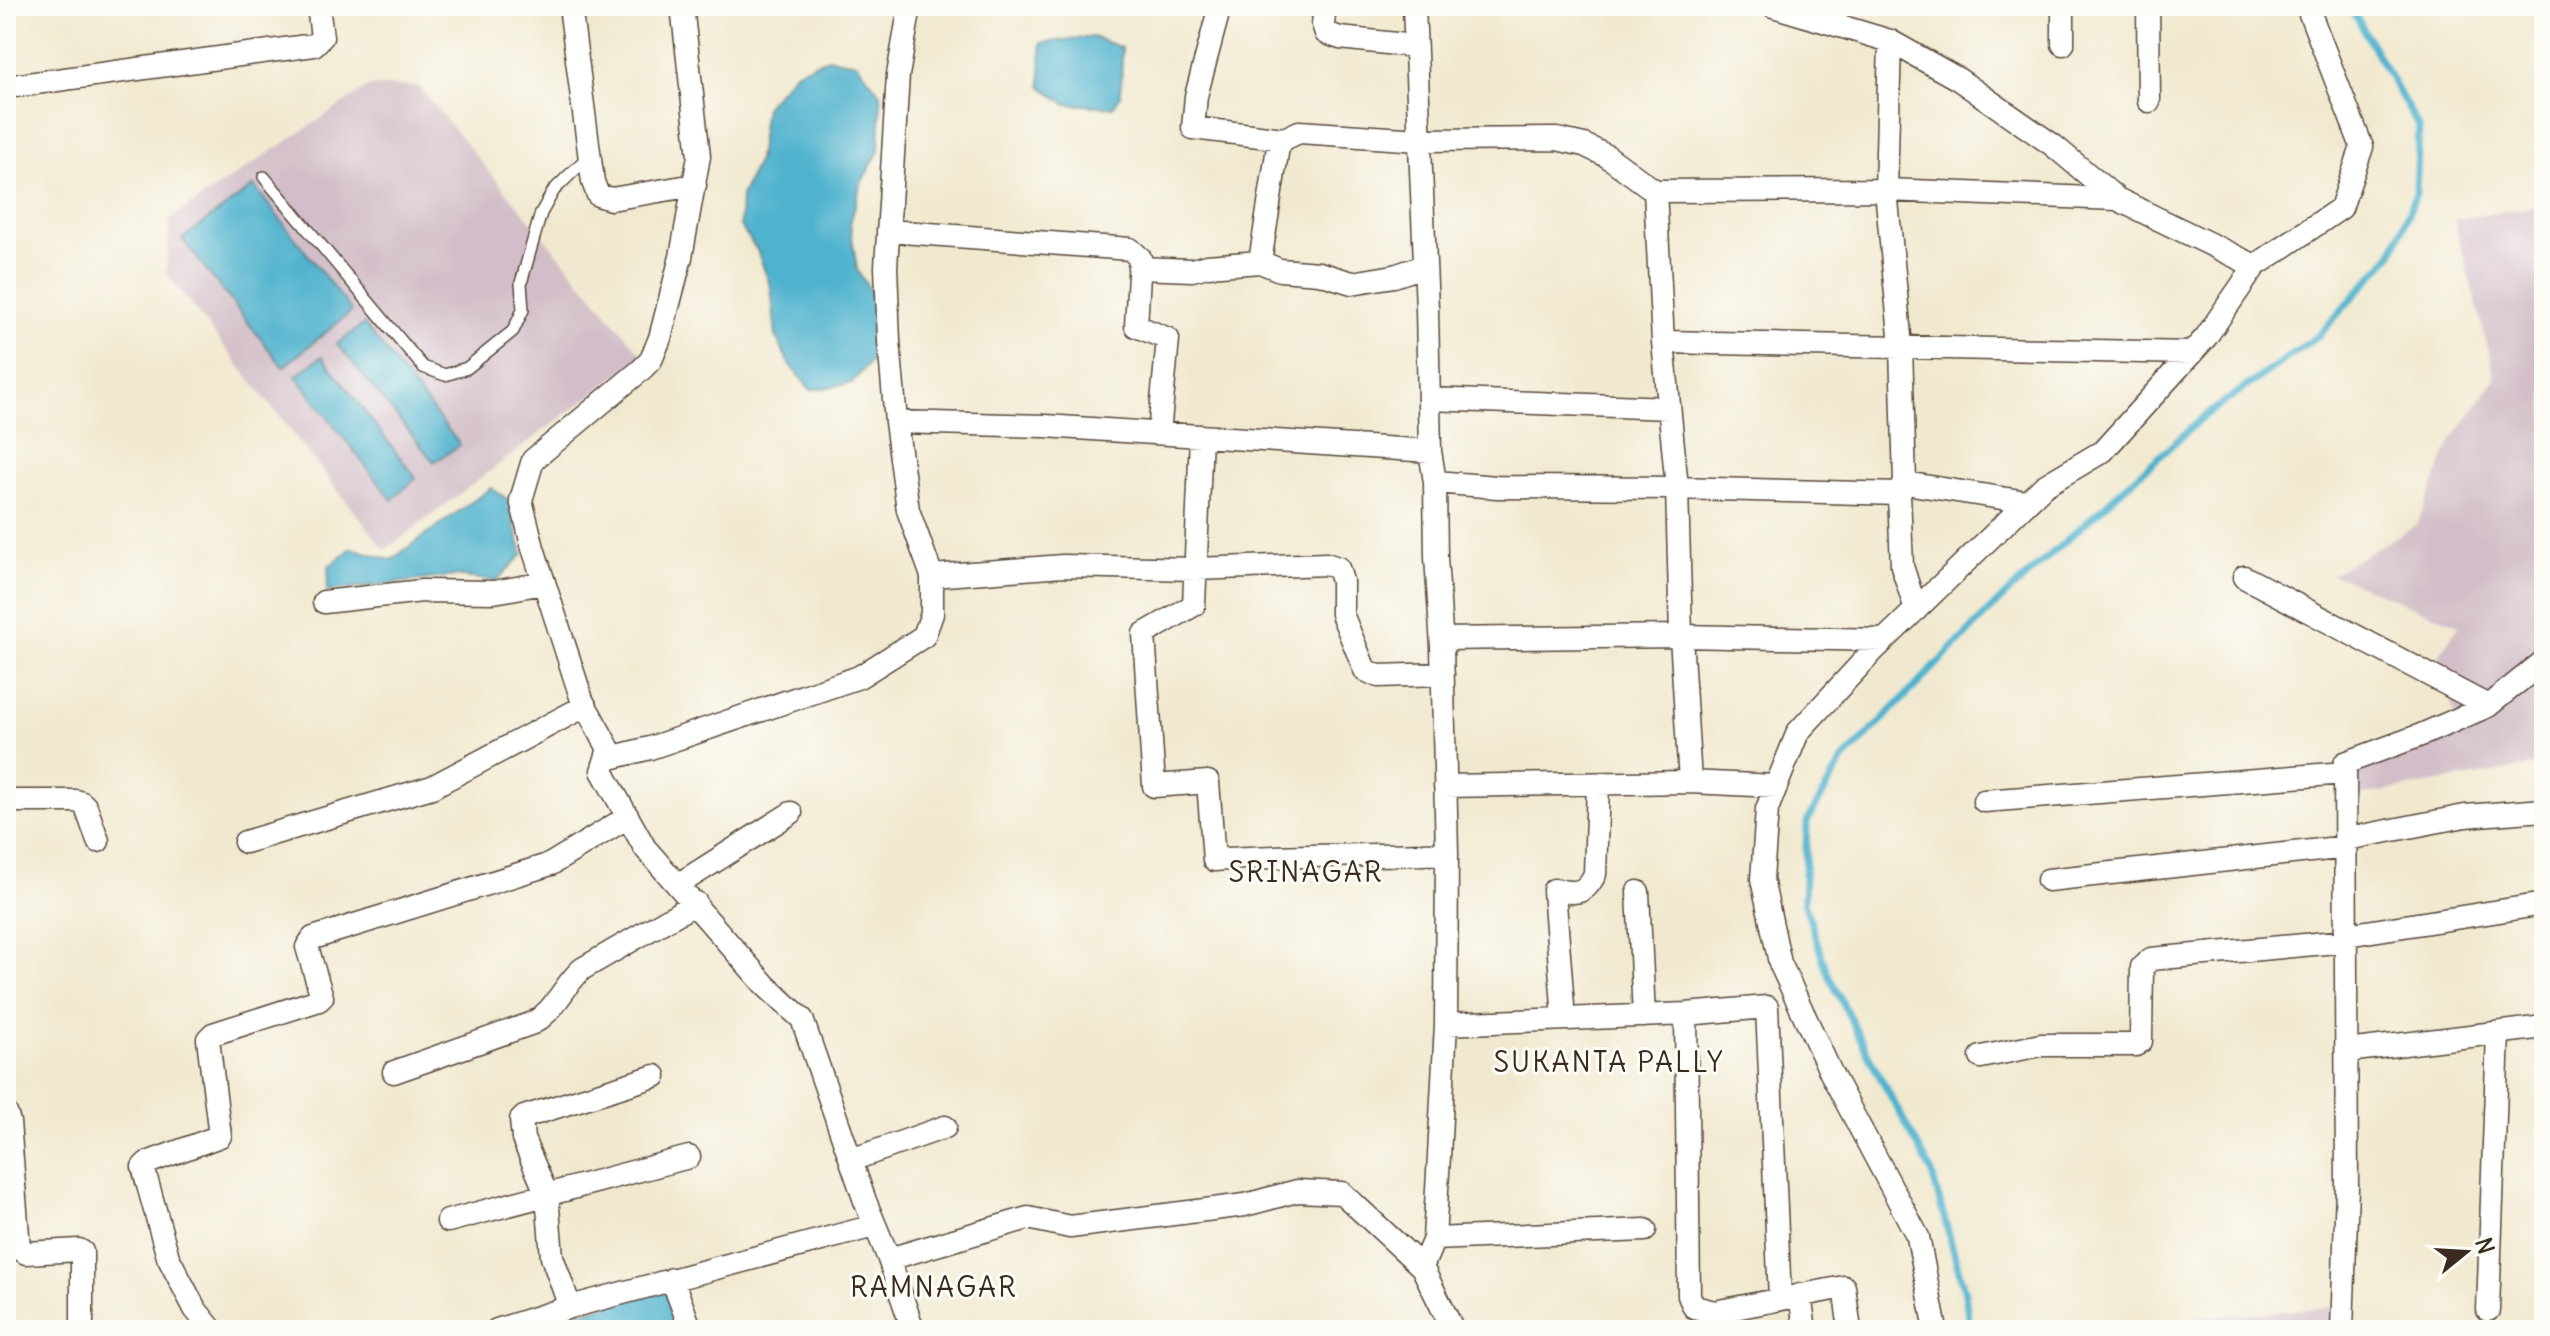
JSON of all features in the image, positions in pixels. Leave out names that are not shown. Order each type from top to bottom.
[{"type":"street","points":[[6,87],[314,45],[322,37],[318,6]]},
{"type":"street","points":[[570,6],[589,155],[598,195],[611,199],[695,185]]},
{"type":"street","points":[[682,6],[699,156],[664,325],[646,365],[533,460],[521,500],[544,583],[585,706],[609,749],[602,771],[645,848],[766,986],[802,1019],[913,1330]]},
{"type":"street","points":[[606,759],[650,748],[859,677],[924,636],[930,626],[932,576],[908,510],[896,422],[886,267],[898,75],[910,6]]},
{"type":"street","points":[[1220,6],[1196,96],[1193,128],[1284,139]]},
{"type":"street","points":[[1325,6],[1323,24],[1326,33],[1340,38],[1415,46]]},
{"type":"street","points":[[1414,6],[1430,451],[1435,482],[1442,639],[1447,853],[1446,1024],[1434,1239],[1422,1267]]},
{"type":"street","points":[[1773,6],[1890,41],[1958,79],[2054,146],[2117,199],[2255,266]]},
{"type":"street","points":[[2063,6],[2063,44]]},
{"type":"street","points":[[2148,6],[2149,101]]},
{"type":"street","points":[[1936,1330],[1918,1237],[1831,1073],[1780,963],[1762,879],[1767,809],[1798,732],[1884,640],[2044,486],[2103,451],[2192,353],[2255,266],[2341,208],[2362,147],[2307,6]]},
{"type":"street","points":[[1890,41],[1886,190],[1901,346],[1902,566],[1916,610]]},
{"type":"street","points":[[1260,262],[1278,147],[1284,139],[1299,132],[1420,140],[1557,139],[1584,145],[1607,156],[1655,191],[1886,190],[2117,199]]},
{"type":"street","points":[[1655,191],[1663,342],[1677,488],[1681,636],[1690,782]]},
{"type":"street","points":[[888,231],[1130,249],[1140,258],[1136,326],[1168,339],[1159,433]]},
{"type":"street","points":[[1139,268],[1192,270],[1260,262],[1280,270],[1319,273],[1352,283],[1394,276],[1424,266]]},
{"type":"street","points":[[1663,342],[2192,353]]},
{"type":"street","points":[[1429,399],[1669,408]]},
{"type":"street","points":[[896,422],[1045,426],[1430,451]]},
{"type":"street","points":[[1201,436],[1194,605],[1144,634],[1154,786],[1208,782],[1214,860],[1279,855],[1366,858],[1447,853]]},
{"type":"street","points":[[1435,482],[1497,487],[1902,489],[2027,502]]},
{"type":"street","points":[[932,576],[1063,566],[1196,569],[1326,564],[1338,568],[1342,581],[1342,614],[1365,670],[1378,676],[1443,674]]},
{"type":"street","points":[[2244,577],[2488,706]]},
{"type":"street","points":[[324,602],[422,591],[494,592],[544,583]]},
{"type":"street","points":[[1442,639],[1681,636],[1884,640]]},
{"type":"street","points":[[2342,1330],[2347,1188],[2345,763],[2488,706],[2544,661]]},
{"type":"street","points":[[245,842],[432,787],[585,706]]},
{"type":"street","points":[[1984,801],[2345,773]]},
{"type":"street","points":[[1445,786],[1690,782],[1776,786]]},
{"type":"street","points":[[1564,1019],[1554,890],[1577,893],[1589,887],[1595,874],[1598,784]]},
{"type":"street","points":[[6,803],[76,801],[86,807],[98,841]]},
{"type":"street","points":[[2048,880],[2347,843],[2465,816],[2544,810]]},
{"type":"street","points":[[679,884],[791,813]]},
{"type":"street","points":[[212,1330],[195,1309],[168,1257],[143,1167],[220,1136],[208,1039],[213,1034],[319,1000],[322,997],[307,947],[313,938],[551,864],[628,817]]},
{"type":"street","points":[[1638,892],[1644,1016]]},
{"type":"street","points":[[394,1072],[546,1016],[568,982],[582,969],[696,903]]},
{"type":"street","points":[[1981,1057],[2041,1045],[2136,1045],[2141,1041],[2142,967],[2151,959],[2347,938],[2544,904]]},
{"type":"street","points":[[1446,1024],[1686,1014],[1767,1007],[1790,1297],[1805,1330]]},
{"type":"street","points":[[1686,1014],[1689,1296],[1694,1307],[1715,1321],[1790,1297],[1844,1287],[1850,1330]]},
{"type":"street","points":[[2347,1051],[2544,1027]]},
{"type":"street","points":[[2488,1310],[2498,1033]]},
{"type":"street","points":[[564,1315],[552,1257],[547,1195],[523,1139],[521,1120],[655,1076]]},
{"type":"street","points":[[6,1113],[19,1248],[26,1253],[82,1252],[82,1330]]},
{"type":"street","points":[[851,1160],[945,1127]]},
{"type":"street","points":[[448,1221],[689,1157]]},
{"type":"street","points":[[889,1259],[1028,1218],[1070,1227],[1245,1205],[1292,1192],[1342,1193],[1422,1267],[1453,1330]]},
{"type":"street","points":[[497,1330],[564,1315],[672,1279],[874,1226]]},
{"type":"street","points":[[1434,1239],[1645,1230]]},
{"type":"street","points":[[672,1279],[691,1330]]},
{"type":"lane","points":[[264,177],[423,367],[445,375],[467,368],[513,331],[523,310],[521,283],[541,213],[554,190],[589,155]]},
{"type":"shaded area","points":[[370,86],[418,86],[643,356],[385,550],[166,273],[170,219]]},
{"type":"shaded area","points":[[2544,205],[2544,764],[2357,796],[2352,767],[2457,727],[2439,655],[2459,625],[2332,574],[2417,525],[2452,440],[2496,378],[2454,220]]},
{"type":"shaded area","points":[[2333,1307],[2333,1330],[2057,1330],[2057,1329]]},
{"type":"water","points":[[1093,37],[1122,48],[1121,95],[1113,107],[1066,104],[1041,86],[1041,43]]},
{"type":"water","points":[[828,58],[857,63],[881,95],[879,151],[861,183],[850,224],[857,270],[874,296],[881,349],[852,383],[811,390],[789,364],[776,336],[771,288],[757,250],[740,226],[741,196],[758,160],[765,107],[795,72]]},
{"type":"water","points":[[254,186],[352,311],[283,367],[182,239]]},
{"type":"water","points":[[364,324],[460,445],[434,462],[337,344]]},
{"type":"water","points":[[322,356],[416,478],[392,500],[296,376]]},
{"type":"water","points":[[491,488],[507,499],[523,554],[496,581],[455,576],[327,591],[329,566],[352,548],[391,560]]},
{"type":"water","points":[[667,1288],[684,1330],[574,1330],[571,1315]]},
{"type":"waterway","points":[[1970,1330],[1965,1293],[1931,1170],[1827,972],[1804,902],[1807,822],[1842,761],[1999,601],[2202,418],[2319,335],[2392,254],[2416,194],[2419,128],[2350,6]]},
{"type":"district","name":"SRINAGAR","points":[[1306,872]]},
{"type":"district","name":"SUKANTA PALLY","points":[[1609,1062]]},
{"type":"district","name":"RAMNAGAR","points":[[934,1287]]}]
